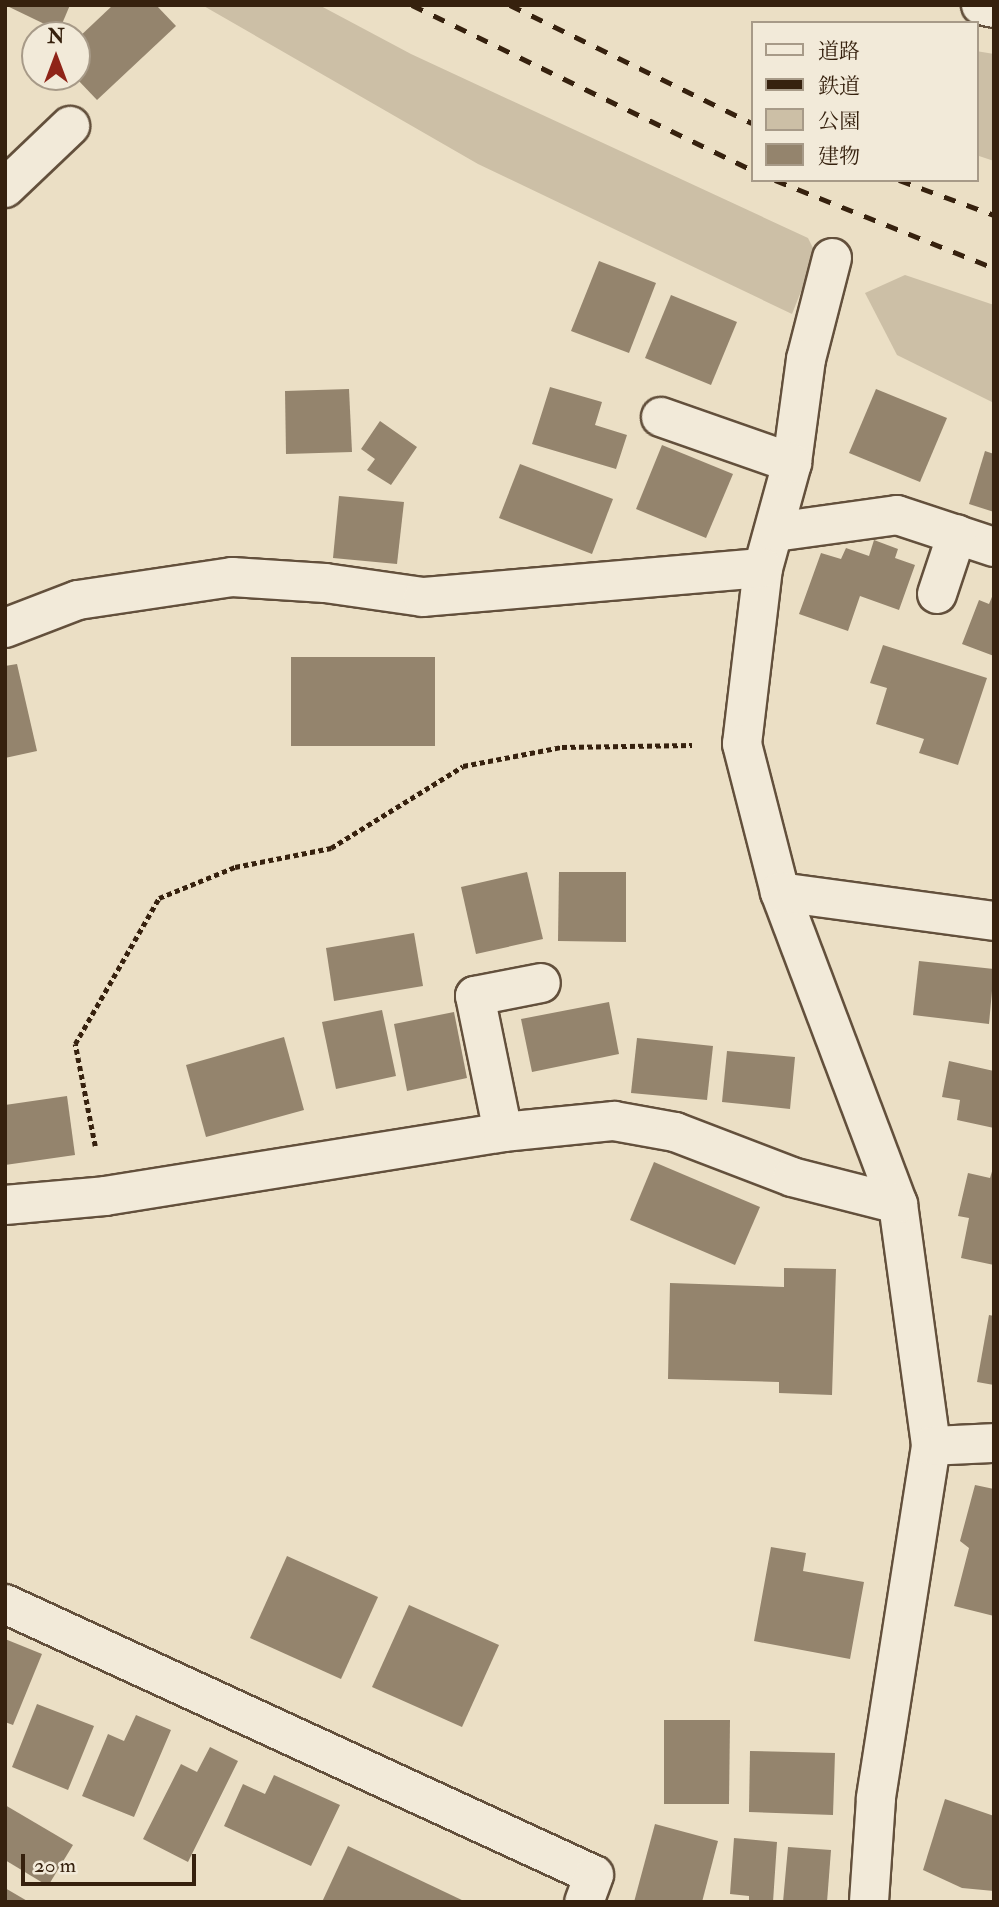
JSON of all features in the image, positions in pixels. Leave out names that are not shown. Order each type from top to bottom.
[{"type":"street","points":[[981,5],[994,8]]},
{"type":"street","points":[[5,188],[70,126]]},
{"type":"street","points":[[832,258],[806,359],[792,463],[763,568],[742,744],[780,892],[898,1204],[931,1446],[876,1799],[869,1902]]},
{"type":"street","points":[[661,418],[792,463]]},
{"type":"street","points":[[775,532],[897,515],[994,547]]},
{"type":"street","points":[[937,594],[957,534]]},
{"type":"street","points":[[5,628],[78,600],[232,577],[325,583],[423,597],[763,568]]},
{"type":"street","points":[[780,892],[994,920]]},
{"type":"street","points":[[503,1132],[475,996],[541,983]]},
{"type":"street","points":[[5,1205],[105,1196],[503,1132],[614,1121],[675,1132],[792,1177],[898,1204]]},
{"type":"street","points":[[931,1446],[994,1443]]},
{"type":"street","points":[[5,1604],[594,1875],[584,1902]]},
{"type":"path","points":[[105,1196],[75,1044],[159,898],[235,867],[331,848],[463,766],[562,747],[742,744]]},
{"type":"green space","points":[[202,5],[319,5],[411,54],[808,238],[816,254],[792,314],[478,164]]},
{"type":"green space","points":[[978,51],[994,54],[994,161],[978,156]]},
{"type":"green space","points":[[905,275],[994,305],[994,403],[897,355],[865,293]]},
{"type":"building","points":[[5,5],[70,5],[63,21],[38,21]]},
{"type":"building","points":[[113,5],[156,5],[176,26],[97,100],[88,91],[91,91],[91,26]]},
{"type":"building","points":[[599,261],[656,283],[629,353],[571,331]]},
{"type":"building","points":[[671,295],[737,322],[711,385],[645,358]]},
{"type":"building","points":[[550,387],[602,402],[595,425],[627,435],[616,469],[532,444]]},
{"type":"building","points":[[349,389],[352,452],[286,454],[285,391]]},
{"type":"building","points":[[876,389],[947,418],[920,482],[849,453]]},
{"type":"building","points":[[380,421],[417,447],[391,485],[367,470],[375,459],[361,449]]},
{"type":"building","points":[[662,445],[733,474],[706,538],[636,509]]},
{"type":"building","points":[[985,451],[994,454],[994,512],[969,504]]},
{"type":"building","points":[[520,464],[613,499],[592,554],[499,518]]},
{"type":"building","points":[[339,496],[404,502],[397,564],[333,558]]},
{"type":"building","points":[[874,540],[898,549],[895,558],[915,565],[899,610],[860,596],[848,631],[799,614],[821,553],[841,559],[846,548],[869,556]]},
{"type":"building","points":[[994,592],[994,656],[962,644],[979,600],[989,604]]},
{"type":"building","points":[[883,645],[987,678],[958,765],[919,753],[924,739],[876,724],[887,688],[870,683]]},
{"type":"building","points":[[291,657],[435,657],[435,746],[291,746]]},
{"type":"building","points":[[17,664],[37,751],[5,758],[5,666]]},
{"type":"building","points":[[527,872],[543,939],[476,954],[461,887]]},
{"type":"building","points":[[559,872],[626,872],[626,942],[558,941]]},
{"type":"building","points":[[414,933],[423,986],[334,1001],[326,948]]},
{"type":"building","points":[[919,961],[994,969],[989,1024],[913,1015]]},
{"type":"building","points":[[609,1002],[619,1054],[532,1072],[521,1019]]},
{"type":"building","points":[[382,1010],[396,1076],[336,1089],[322,1022]]},
{"type":"building","points":[[454,1012],[467,1078],[407,1091],[394,1024]]},
{"type":"building","points":[[284,1037],[304,1110],[206,1137],[186,1065]]},
{"type":"building","points":[[637,1038],[713,1046],[707,1100],[631,1093]]},
{"type":"building","points":[[727,1051],[795,1057],[790,1109],[722,1102]]},
{"type":"building","points":[[949,1061],[994,1071],[994,1128],[957,1120],[960,1100],[942,1097]]},
{"type":"building","points":[[67,1096],[75,1155],[5,1165],[5,1105]]},
{"type":"building","points":[[654,1162],[760,1207],[735,1265],[630,1220]]},
{"type":"building","points":[[993,1168],[994,1265],[961,1258],[969,1218],[958,1216],[968,1173],[990,1178]]},
{"type":"building","points":[[784,1268],[836,1269],[832,1395],[779,1393],[779,1382],[668,1379],[670,1283],[784,1287]]},
{"type":"building","points":[[989,1315],[994,1316],[994,1385],[977,1382]]},
{"type":"building","points":[[975,1485],[994,1489],[994,1616],[954,1606],[969,1548],[960,1541]]},
{"type":"building","points":[[771,1547],[806,1553],[803,1571],[864,1582],[850,1659],[754,1641]]},
{"type":"building","points":[[287,1556],[378,1597],[341,1679],[250,1638]]},
{"type":"building","points":[[409,1605],[499,1645],[462,1727],[372,1687]]},
{"type":"building","points":[[5,1639],[42,1654],[13,1725],[5,1722]]},
{"type":"building","points":[[37,1704],[94,1726],[68,1790],[12,1767]]},
{"type":"building","points":[[136,1715],[171,1730],[134,1817],[82,1796],[108,1734],[124,1741]]},
{"type":"building","points":[[664,1720],[730,1720],[729,1804],[664,1804]]},
{"type":"building","points":[[210,1747],[238,1761],[188,1862],[143,1839],[181,1764],[197,1772]]},
{"type":"building","points":[[750,1751],[835,1753],[833,1815],[749,1812]]},
{"type":"building","points":[[274,1775],[340,1805],[311,1866],[224,1826],[243,1784],[265,1794]]},
{"type":"building","points":[[945,1799],[994,1816],[994,1891],[962,1888],[923,1870]]},
{"type":"building","points":[[5,1805],[73,1845],[48,1886],[5,1860]]},
{"type":"building","points":[[655,1824],[718,1841],[702,1902],[634,1902]]},
{"type":"building","points":[[734,1838],[777,1842],[773,1902],[749,1902],[749,1896],[730,1894]]},
{"type":"building","points":[[348,1846],[466,1902],[322,1902]]},
{"type":"building","points":[[788,1847],[831,1850],[827,1902],[783,1902]]},
{"type":"building","points":[[5,1888],[29,1902],[5,1902]]},
{"type":"railway","points":[[412,5],[750,169]]},
{"type":"railway","points":[[510,5],[750,122]]},
{"type":"railway","points":[[780,182],[994,268]]},
{"type":"railway","points":[[904,182],[994,215]]}]
